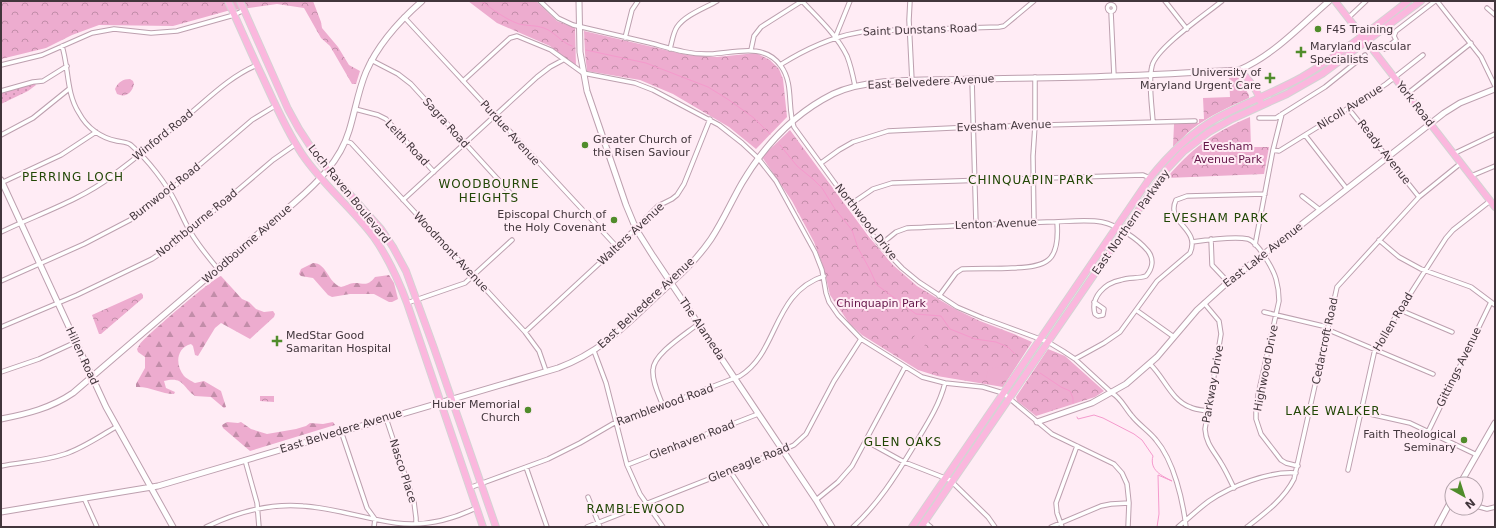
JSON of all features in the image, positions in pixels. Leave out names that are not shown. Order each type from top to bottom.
[{"type":"main road","name":"Loch Raven Boulevard","points":[[228,1],[275,106],[290,135],[321,178],[378,244],[396,274],[483,527]]},
{"type":"main road","name":"Loch Raven Boulevard","points":[[240,1],[299,129],[328,170],[372,218],[390,243],[406,271],[496,527]]},
{"type":"main road","name":"Woodbourne Avenue","points":[[1,419],[33,412],[67,398],[298,200],[321,178],[339,154],[349,132],[364,78],[371,60],[388,35],[404,17],[422,1]]},
{"type":"main road","name":"The Alameda","points":[[579,1],[583,73],[586,91],[625,203],[636,229],[816,500],[832,527]]},
{"type":"main road","name":"East Belvedere Avenue","points":[[1,512],[151,487],[546,371],[569,363],[594,351],[612,338],[685,270],[708,242],[724,217],[742,182],[758,158],[772,142],[792,122],[825,99],[855,86],[881,82],[1114,76],[1239,70],[1268,55],[1329,1]]},
{"type":"main road","name":"York Road","points":[[1335,1],[1495,207]]},
{"type":"main road","name":"East Northern Parkway","points":[[912,527],[1150,178],[1170,154],[1195,133],[1216,119],[1258,99],[1318,67],[1408,1]]},
{"type":"main road","name":"East Northern Parkway","points":[[923,524],[1157,182],[1184,151],[1220,125],[1287,94],[1322,74],[1420,1]]},
{"type":"main road","points":[[1239,70],[1261,106]]},
{"type":"main road","points":[[266,85],[276,81]]},
{"type":"main road","name":"East Lake Avenue","points":[[1037,422],[1083,406],[1112,393],[1130,381],[1150,364],[1204,303],[1228,282],[1430,124],[1455,106],[1495,89]]},
{"type":"main road","points":[[290,135],[299,129]]},
{"type":"main road","name":"Hillen Road","points":[[1,182],[76,342],[91,378],[116,427],[173,527]]},
{"type":"main road","points":[[1465,476],[1495,422]]},
{"type":"main road","points":[[1437,527],[1444,514]]},
{"type":"street","points":[[540,1],[561,20],[580,27],[670,49],[707,54],[757,50],[775,59],[780,65]]},
{"type":"street","points":[[625,38],[632,10],[638,1]]},
{"type":"street","points":[[670,49],[674,33],[680,24],[717,1]]},
{"type":"street","points":[[751,50],[754,36],[761,27],[802,1],[842,48],[850,65],[855,86]]},
{"type":"street","points":[[835,38],[850,1]]},
{"type":"street","points":[[910,1],[912,81]]},
{"type":"street","name":"Saint Dunstans Road","points":[[780,65],[810,47],[835,38],[866,31],[1004,26],[1034,1]]},
{"type":"street","points":[[1164,1],[1187,29]]},
{"type":"street","points":[[1153,122],[1152,64],[1158,54],[1172,40],[1222,1]]},
{"type":"street","points":[[1348,18],[1366,1]]},
{"type":"street","points":[[1385,49],[1396,40],[1394,36],[1396,31],[1436,1],[1471,43],[1484,62],[1495,86]]},
{"type":"street","points":[[1487,8],[1495,15]]},
{"type":"street","points":[[1,65],[33,58],[84,36],[104,30],[114,29],[152,33],[166,32],[184,29],[244,10]]},
{"type":"street","points":[[1111,12],[1114,76]]},
{"type":"street","name":"Purdue Avenue","points":[[404,17],[617,247]]},
{"type":"street","points":[[463,81],[510,38],[517,36],[551,50],[583,73],[635,83],[710,119],[734,136],[758,158],[776,181],[802,225],[820,261],[827,298],[832,307],[848,327],[862,339],[905,367],[922,376],[1003,393],[1052,434],[1104,458],[1117,466],[1127,484],[1129,503],[1128,527]]},
{"type":"street","points":[[1407,94],[1471,43]]},
{"type":"street","points":[[62,46],[67,66],[69,89],[79,115],[96,132],[109,139],[130,144],[140,154],[169,191],[190,232],[202,250],[218,269]]},
{"type":"street","points":[[1259,118],[1276,118],[1325,87],[1365,55]]},
{"type":"street","name":"Nicoll Avenue","points":[[1273,150],[1279,151],[1386,84],[1423,55]]},
{"type":"street","name":"Sagra Road","points":[[371,60],[407,80],[513,196]]},
{"type":"street","points":[[403,200],[537,77],[550,67],[563,60]]},
{"type":"street","name":"Winford Road","points":[[1,232],[76,198],[97,186],[163,136],[224,84],[257,65]]},
{"type":"street","name":"Northwood Drive","points":[[780,65],[787,77],[792,122],[794,127],[880,245],[902,268],[939,296],[963,309],[1048,342],[1075,358],[1112,393],[1118,396],[1132,417],[1156,439],[1160,445],[1178,484],[1186,527]]},
{"type":"street","points":[[1,91],[43,81],[67,66]]},
{"type":"street","points":[[1034,223],[1035,77]]},
{"type":"street","points":[[972,79],[976,225]]},
{"type":"street","points":[[1,135],[33,118],[69,89]]},
{"type":"street","name":"Burnwood Road","points":[[1,281],[84,244],[124,224],[169,191],[252,120],[275,106]]},
{"type":"street","name":"Ready Avenue","points":[[1348,108],[1419,196]]},
{"type":"street","name":"Leith Road","points":[[355,109],[378,114],[386,119],[434,172]]},
{"type":"street","points":[[1255,245],[1273,150],[1282,114]]},
{"type":"street","name":"Walters Avenue","points":[[526,332],[636,229],[658,206],[672,199],[679,192],[710,119]]},
{"type":"street","name":"Evesham Avenue","points":[[821,163],[847,145],[882,132],[973,127],[1195,121]]},
{"type":"street","points":[[1,182],[61,155],[96,132]]},
{"type":"street","points":[[1454,154],[1495,134]]},
{"type":"street","points":[[1305,135],[1347,189]]},
{"type":"street","name":"Woodmont Avenue","points":[[345,141],[351,143],[526,332],[537,347],[546,371]]},
{"type":"street","name":"Northbourne Road","points":[[1,327],[143,264],[172,246],[190,232],[273,160],[296,144]]},
{"type":"street","name":"Cedarcroft Road","points":[[1247,527],[1276,503],[1293,482],[1298,466],[1337,287],[1419,196],[1461,163]]},
{"type":"street","points":[[1471,176],[1495,166]]},
{"type":"street","points":[[851,204],[869,191],[887,184],[1143,175],[1150,178]]},
{"type":"street","points":[[1075,358],[1116,335],[1123,329],[1161,278],[1190,253],[1192,242],[1189,233],[1174,213],[1173,206],[1178,199],[1187,196],[1265,194]]},
{"type":"street","points":[[1302,196],[1320,210]]},
{"type":"street","name":"Hollen Road","points":[[1348,470],[1375,349],[1451,232],[1490,201]]},
{"type":"street","points":[[939,296],[956,273],[962,269],[1031,267],[1042,264],[1050,258],[1055,249],[1057,222]]},
{"type":"street","name":"Lenton Avenue","points":[[880,245],[896,232],[905,228],[1057,222],[1104,222],[1124,231],[1147,250],[1152,260],[1150,270],[1146,276],[1122,279],[1112,283],[1096,296],[1094,302]]},
{"type":"street","points":[[407,303],[462,284],[474,276],[512,240]]},
{"type":"street","points":[[1192,242],[1211,240],[1250,240],[1263,255]]},
{"type":"street","points":[[1211,240],[1212,265],[1228,282]]},
{"type":"street","points":[[1379,240],[1398,257],[1425,270],[1471,287],[1495,305]]},
{"type":"street","name":"Highwood Drive","points":[[1263,255],[1275,275],[1279,301],[1256,406],[1256,419],[1261,434],[1277,456],[1286,463],[1298,466]]},
{"type":"street","name":"Ramblewood Road","points":[[469,488],[481,482],[526,467],[568,449],[616,422],[735,379],[756,363],[785,307],[794,296],[812,281],[824,276]]},
{"type":"street","name":"Gittings Avenue","points":[[1428,432],[1491,302]]},
{"type":"street","name":"Parkway Drive","points":[[1204,303],[1216,316],[1221,328],[1206,429],[1207,441],[1234,488]]},
{"type":"street","points":[[1136,310],[1174,337]]},
{"type":"street","points":[[1400,310],[1452,332]]},
{"type":"street","points":[[1264,312],[1323,326],[1433,374]]},
{"type":"street","points":[[663,406],[653,374],[654,363],[662,354],[698,324]]},
{"type":"street","name":"Gleneagle Road","points":[[587,527],[783,450],[794,444],[806,434],[834,382],[862,339]]},
{"type":"street","points":[[1,372],[38,359],[76,342]]},
{"type":"street","points":[[594,351],[606,383],[627,465],[646,504],[662,527]]},
{"type":"street","points":[[1150,364],[1162,377],[1177,399],[1192,408],[1209,411]]},
{"type":"street","points":[[816,500],[846,475],[855,462],[905,367]]},
{"type":"street","points":[[853,527],[882,496],[904,462],[937,405],[945,382]]},
{"type":"street","points":[[1361,412],[1403,422],[1477,455]]},
{"type":"street","name":"Glenhaven Road","points":[[627,465],[758,414]]},
{"type":"street","name":"Nasco Place","points":[[386,418],[414,502],[416,524]]},
{"type":"street","points":[[1,466],[52,458],[66,454],[116,427]]},
{"type":"street","points":[[341,431],[367,508],[375,519],[374,527]]},
{"type":"street","points":[[866,441],[904,462],[952,482],[988,517],[995,527]]},
{"type":"street","points":[[1061,525],[1056,510],[1056,503],[1077,446]]},
{"type":"street","points":[[245,460],[258,508],[259,527]]},
{"type":"street","points":[[526,467],[547,527]]},
{"type":"street","points":[[730,471],[767,527]]},
{"type":"street","points":[[1178,527],[1210,500],[1234,488],[1260,477],[1289,472],[1296,473]]},
{"type":"street","points":[[588,497],[600,527]]},
{"type":"street","points":[[84,498],[97,527]]},
{"type":"street","points":[[1051,527],[1061,525],[1101,506],[1129,503]]},
{"type":"street","points":[[206,527],[227,517],[258,508],[289,505],[307,506],[397,524],[416,524],[445,520],[476,508]]},
{"type":"street","points":[[1484,508],[1495,507]]},
{"type":"street","points":[[923,524],[931,527]]},
{"type":"green space","points":[[1,1],[313,1],[322,28],[338,47],[349,65],[360,71],[356,84],[352,84],[330,46],[321,38],[304,8],[277,4],[227,11],[173,26],[99,25],[72,35],[46,48],[1,59]]},
{"type":"green space","points":[[468,1],[536,1],[557,21],[575,28],[576,67],[550,46],[497,23]]},
{"type":"green space","points":[[584,31],[687,55],[717,57],[756,53],[770,60],[779,69],[783,79],[787,117],[756,149],[729,127],[673,94],[640,80],[587,71]]},
{"type":"green space","name":"Evesham Avenue Park","points":[[1236,74],[1249,95],[1249,98],[1205,120],[1192,129],[1173,147],[1174,124],[1199,123],[1199,119],[1204,119],[1203,98],[1230,97],[1229,76]]},
{"type":"green space","points":[[130,79],[134,84],[132,90],[126,95],[117,94],[115,89],[118,84],[123,80]]},
{"type":"green space","points":[[34,83],[36,85],[28,91],[1,104],[1,92]]},
{"type":"green space","name":"Evesham Avenue Park","points":[[1250,117],[1251,147],[1269,147],[1264,174],[1167,178],[1184,159],[1204,142],[1226,128]]},
{"type":"green space","name":"Chinquapin Park","points":[[790,130],[869,237],[893,265],[917,286],[955,309],[1032,342],[1003,387],[937,376],[918,370],[862,335],[849,323],[830,295],[824,269],[814,242],[792,201],[762,157]]},
{"type":"green space","points":[[1237,160],[1237,169],[1219,169],[1219,161]]},
{"type":"green space","points":[[313,263],[321,266],[333,282],[341,287],[352,283],[368,283],[375,277],[389,275],[394,283],[398,299],[389,302],[374,294],[350,294],[332,297],[328,295],[313,278],[301,276],[299,274],[301,269]]},
{"type":"green space","points":[[221,276],[242,299],[249,302],[256,309],[264,312],[273,311],[275,314],[274,317],[250,339],[221,323],[215,328],[198,356],[195,355],[191,344],[182,349],[178,357],[178,362],[184,376],[195,383],[204,381],[221,391],[226,407],[224,408],[211,397],[195,396],[182,383],[175,380],[164,381],[166,388],[175,392],[174,394],[136,387],[136,384],[145,368],[145,357],[138,352],[137,349],[140,344],[180,307]]},
{"type":"green space","points":[[141,293],[143,298],[101,334],[99,334],[92,315]]},
{"type":"green space","points":[[916,334],[927,342],[922,349],[911,341]]},
{"type":"green space","points":[[1048,349],[1065,356],[1104,391],[1095,397],[1036,416],[1017,401],[1016,397]]},
{"type":"green space","points":[[994,367],[999,368],[1003,372],[999,383],[987,380],[986,378],[988,371]]},
{"type":"green space","points":[[260,396],[274,396],[274,402],[260,401]]},
{"type":"green space","points":[[1061,398],[1064,406],[1046,412],[1044,404]]},
{"type":"green space","points":[[227,422],[241,422],[251,429],[267,434],[296,429],[310,423],[323,424],[333,422],[335,425],[250,451],[223,428],[222,425]]},
{"type":"waterway","points":[[481,1],[499,14],[519,24],[544,28],[552,32],[568,45],[572,46]]},
{"type":"waterway","points":[[586,50],[646,63],[708,87],[754,118],[770,134]]},
{"type":"waterway","points":[[780,145],[797,166],[822,188],[835,209],[852,230],[858,248],[877,285],[916,314],[941,316],[950,329],[975,339],[996,342],[1008,347],[1015,354]]},
{"type":"waterway","points":[[1040,373],[1061,387],[1070,391],[1073,398],[1073,403]]},
{"type":"waterway","points":[[1077,417],[1078,419],[1094,415],[1134,434],[1142,440],[1153,456],[1152,461],[1157,472],[1172,481],[1158,475],[1159,514],[1157,527]]},
{"type":"place","name":"F45 Training","points":[[1318,29]]},
{"type":"place","name":"Maryland Vascular Specialists","points":[[1301,52]]},
{"type":"place","name":"University of Maryland Urgent Care","points":[[1270,78]]},
{"type":"place","name":"Greater Church of the Risen Saviour","points":[[585,145]]},
{"type":"place","name":"Episcopal Church of the Holy Covenant","points":[[614,220]]},
{"type":"place","name":"MedStar Good Samaritan Hospital","points":[[277,341]]},
{"type":"place","name":"Huber Memorial Church","points":[[528,410]]},
{"type":"place","name":"Faith Theological Seminary","points":[[1464,440]]},
{"type":"district","name":"PERRING LOCH","points":[[73,177]]},
{"type":"district","name":"CHINQUAPIN PARK","points":[[1031,180]]},
{"type":"district","name":"WOODBOURNE HEIGHTS","points":[[489,191]]},
{"type":"district","name":"EVESHAM PARK","points":[[1216,218]]},
{"type":"district","name":"LAKE WALKER","points":[[1333,411]]},
{"type":"district","name":"GLEN OAKS","points":[[903,442]]},
{"type":"district","name":"RAMBLEWOOD","points":[[636,509]]}]
